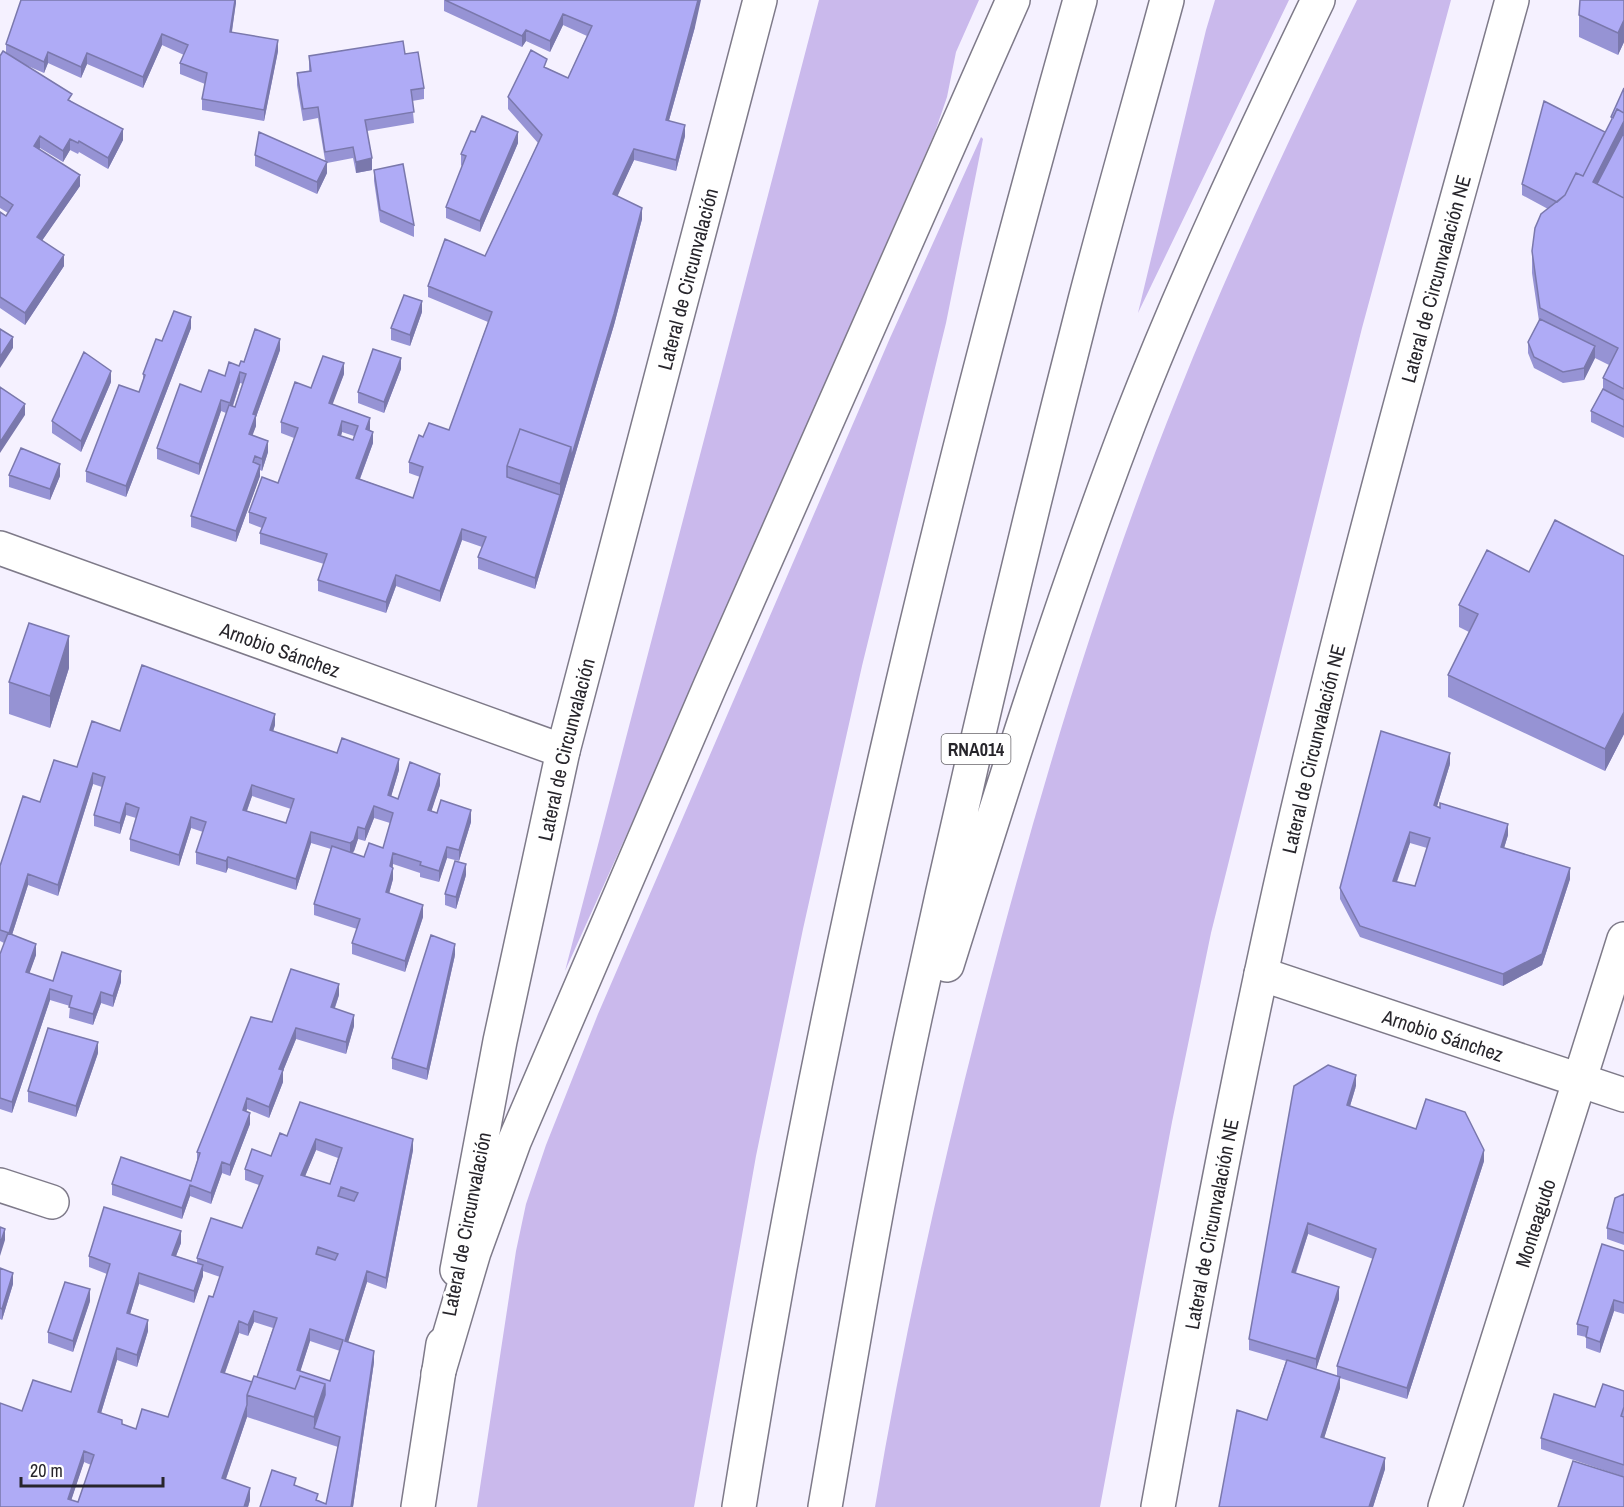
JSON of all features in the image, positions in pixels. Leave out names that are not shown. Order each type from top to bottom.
[{"type":"main road","name":"Lateral de Circunvalación","points":[[418,1507],[438,1374],[500,1041],[563,751],[760,0]]},
{"type":"main road","points":[[438,1374],[474,1252],[514,1142],[701,707],[1013,0]]},
{"type":"main road","points":[[739,1507],[785,1241],[843,950],[882,771],[971,404],[1080,0]]},
{"type":"main road","name":"RNA014","points":[[825,1507],[889,1146],[919,999],[1017,574],[1106,219],[1167,0]]},
{"type":"main road","points":[[889,1146],[1017,743],[1077,564],[1130,422],[1190,275],[1318,0]]},
{"type":"main road","name":"Lateral de Circunvalación NE","points":[[1158,1507],[1261,974],[1317,730],[1373,509],[1512,0]]},
{"type":"main road","name":"Arnobio Sánchez","points":[[0,548],[563,751]]},
{"type":"main road","name":"Monteagudo","points":[[1445,1507],[1624,939]]},
{"type":"main road","name":"Arnobio Sánchez","points":[[1261,974],[1624,1095]]},
{"type":"main road","points":[[0,1185],[52,1202]]},
{"type":"shaded area","points":[[819,0],[979,0],[956,52],[947,97],[935,132],[663,754],[565,971]]},
{"type":"shaded area","points":[[1215,0],[1289,0],[1138,313],[1206,30]]},
{"type":"shaded area","points":[[1357,0],[1451,0],[1362,328],[1211,933],[1172,1122],[1100,1507],[875,1507],[916,1292],[965,1080],[1020,870],[1082,663],[1128,527],[1199,342],[1264,194]]},
{"type":"shaded area","points":[[981,137],[983,139],[946,323],[862,666],[803,929],[756,1156],[694,1507],[477,1507],[516,1251],[526,1204],[546,1145],[598,1014],[890,338]]},
{"type":"building","points":[[21,0],[235,0],[230,32],[278,40],[264,110],[202,99],[207,73],[180,63],[188,45],[162,34],[143,77],[87,53],[81,67],[48,52],[44,62],[6,44]]},
{"type":"building","points":[[445,0],[698,0],[666,120],[685,125],[676,160],[634,149],[613,194],[642,208],[614,314],[571,458],[571,447],[520,429],[507,466],[507,477],[560,495],[535,578],[478,557],[486,537],[462,529],[440,591],[396,575],[386,602],[318,580],[327,554],[260,533],[266,518],[249,512],[262,477],[278,483],[298,428],[281,422],[295,382],[311,388],[323,356],[344,363],[329,403],[370,418],[366,429],[373,432],[356,478],[413,498],[423,467],[409,462],[419,435],[423,437],[429,423],[449,430],[492,312],[428,286],[445,239],[485,256],[542,135],[508,97],[531,50],[547,59],[544,67],[568,78],[592,26],[563,14],[550,41],[526,30],[522,36]],"holes":[[[342,421],[358,426],[353,440],[338,435]]]},
{"type":"building","points":[[1580,0],[1624,0],[1624,20],[1618,33],[1579,15]]},
{"type":"building","points":[[403,41],[405,54],[418,52],[424,88],[411,90],[414,112],[365,120],[372,158],[356,162],[353,147],[325,152],[318,107],[303,109],[297,73],[311,71],[309,56]]},
{"type":"building","points":[[3,51],[72,94],[68,100],[123,129],[108,158],[79,141],[78,143],[70,139],[63,151],[40,136],[34,146],[80,175],[37,237],[64,255],[25,313],[0,297],[0,212],[6,216],[13,205],[0,196],[0,56]]},
{"type":"building","points":[[1624,88],[1624,113],[1617,109],[1613,118],[1611,117]]},
{"type":"building","points":[[1544,101],[1605,132],[1583,176],[1576,173],[1565,195],[1557,202],[1522,184]]},
{"type":"building","points":[[1617,109],[1624,113],[1624,121],[1593,182],[1624,198],[1624,389],[1603,378],[1618,348],[1540,308],[1532,251],[1535,228],[1541,214],[1565,195],[1576,173],[1583,176]]},
{"type":"building","points":[[482,116],[518,132],[480,221],[446,207],[466,156],[461,154],[471,131],[475,132]]},
{"type":"building","points":[[259,132],[327,162],[317,182],[255,155]]},
{"type":"building","points":[[1624,132],[1624,198],[1597,184]]},
{"type":"building","points":[[403,164],[414,225],[380,210],[374,170]]},
{"type":"building","points":[[404,295],[422,301],[410,335],[391,328]]},
{"type":"building","points":[[174,311],[191,317],[126,486],[86,471],[119,385],[139,392],[156,339],[162,341]]},
{"type":"building","points":[[1540,319],[1595,346],[1584,368],[1563,372],[1534,357],[1528,342]]},
{"type":"building","points":[[0,329],[13,337],[0,357]]},
{"type":"building","points":[[255,329],[280,339],[253,414],[256,415],[249,434],[268,441],[262,459],[255,456],[253,462],[260,465],[236,531],[191,516],[229,405],[235,407],[246,374],[240,372],[230,403],[221,400],[199,464],[157,448],[180,384],[201,392],[209,370],[225,376],[229,362],[239,366],[241,361],[244,362]]},
{"type":"building","points":[[373,349],[401,358],[384,402],[358,392]]},
{"type":"building","points":[[84,352],[111,371],[81,441],[52,421]]},
{"type":"building","points":[[0,387],[25,404],[0,442]]},
{"type":"building","points":[[1603,389],[1624,400],[1624,427],[1591,411]]},
{"type":"building","points":[[520,429],[571,447],[560,484],[507,466]]},
{"type":"building","points":[[21,448],[60,464],[50,489],[9,475]]},
{"type":"building","points":[[1555,520],[1624,556],[1624,712],[1605,749],[1448,675],[1478,614],[1459,605],[1487,550],[1529,572]]},
{"type":"building","points":[[29,623],[69,636],[50,696],[9,682]]},
{"type":"building","points":[[142,665],[275,714],[270,730],[337,753],[342,738],[399,759],[388,795],[398,799],[410,762],[440,774],[428,810],[437,813],[441,800],[471,810],[459,850],[447,847],[439,871],[420,865],[421,862],[393,853],[390,866],[393,868],[386,892],[423,905],[405,961],[352,943],[360,919],[314,904],[332,846],[364,857],[369,843],[383,848],[393,813],[374,806],[365,829],[358,827],[354,840],[350,843],[311,832],[296,879],[228,857],[226,861],[196,852],[206,822],[191,817],[179,855],[130,839],[139,808],[126,803],[120,823],[94,815],[105,777],[93,773],[58,885],[28,874],[9,933],[0,930],[0,866],[23,796],[40,802],[54,760],[77,767],[92,721],[120,731]],"holes":[[[252,785],[294,799],[286,823],[243,810]]]},
{"type":"building","points":[[1381,731],[1450,753],[1434,805],[1440,808],[1440,803],[1508,824],[1501,847],[1570,868],[1542,954],[1503,974],[1360,926],[1340,888]],"holes":[[[1410,832],[1430,838],[1415,886],[1393,881]]]},
{"type":"building","points":[[455,861],[466,864],[456,897],[445,894]]},
{"type":"building","points":[[8,933],[36,944],[26,972],[53,981],[62,952],[121,971],[113,996],[101,992],[93,1014],[69,1007],[72,996],[50,989],[12,1102],[0,1098],[0,954]]},
{"type":"building","points":[[431,935],[455,944],[427,1069],[392,1058]]},
{"type":"building","points":[[291,969],[339,984],[331,1007],[354,1015],[346,1042],[296,1028],[279,1069],[283,1070],[269,1107],[247,1098],[243,1110],[250,1113],[230,1165],[222,1162],[211,1193],[190,1185],[182,1208],[112,1184],[121,1157],[191,1181],[200,1153],[197,1152],[251,1017],[272,1022]]},
{"type":"building","points":[[48,1028],[98,1042],[76,1106],[28,1091]]},
{"type":"building","points":[[1328,1065],[1356,1075],[1347,1105],[1416,1129],[1426,1099],[1465,1112],[1484,1150],[1407,1388],[1337,1366],[1376,1249],[1308,1223],[1292,1272],[1339,1287],[1316,1359],[1249,1339],[1294,1086]]},
{"type":"building","points":[[300,1102],[413,1139],[386,1278],[367,1271],[345,1341],[374,1351],[351,1507],[260,1507],[272,1470],[296,1478],[294,1485],[318,1494],[316,1500],[326,1504],[340,1437],[314,1428],[325,1395],[325,1384],[300,1376],[295,1389],[257,1377],[277,1318],[254,1311],[248,1325],[239,1321],[221,1372],[252,1382],[247,1395],[247,1405],[222,1478],[250,1488],[244,1507],[0,1507],[0,1403],[22,1411],[33,1380],[71,1392],[110,1264],[89,1256],[104,1207],[181,1231],[172,1255],[203,1265],[194,1291],[139,1273],[127,1313],[148,1320],[137,1355],[117,1348],[98,1412],[122,1420],[122,1424],[136,1429],[142,1409],[168,1417],[209,1296],[213,1297],[223,1267],[197,1258],[211,1218],[242,1228],[263,1176],[245,1169],[252,1149],[271,1156],[280,1133],[287,1136]],"holes":[[[316,1139],[342,1148],[330,1184],[301,1175]],[[341,1187],[358,1193],[354,1201],[338,1196]],[[318,1247],[338,1254],[335,1260],[316,1254]],[[310,1329],[343,1340],[330,1381],[297,1370]],[[84,1451],[94,1455],[78,1502],[68,1499]]]},
{"type":"building","points":[[1624,1194],[1624,1233],[1607,1228],[1615,1198]]},
{"type":"building","points":[[0,1227],[5,1229],[0,1244]]},
{"type":"building","points":[[1602,1244],[1624,1251],[1624,1303],[1614,1300],[1600,1342],[1586,1337],[1588,1327],[1577,1324]]},
{"type":"building","points":[[0,1268],[13,1273],[2,1309],[0,1308]]},
{"type":"building","points":[[65,1282],[90,1289],[73,1341],[48,1332]]},
{"type":"building","points":[[1287,1360],[1340,1377],[1321,1437],[1385,1458],[1369,1507],[1219,1507],[1237,1410],[1267,1420]]},
{"type":"building","points":[[254,1376],[295,1389],[300,1376],[325,1384],[314,1417],[247,1395]]},
{"type":"building","points":[[1603,1384],[1624,1391],[1624,1407],[1621,1416],[1624,1417],[1624,1465],[1541,1438],[1554,1394],[1595,1407]]},
{"type":"building","points":[[1573,1461],[1624,1477],[1624,1507],[1558,1507]]}]
